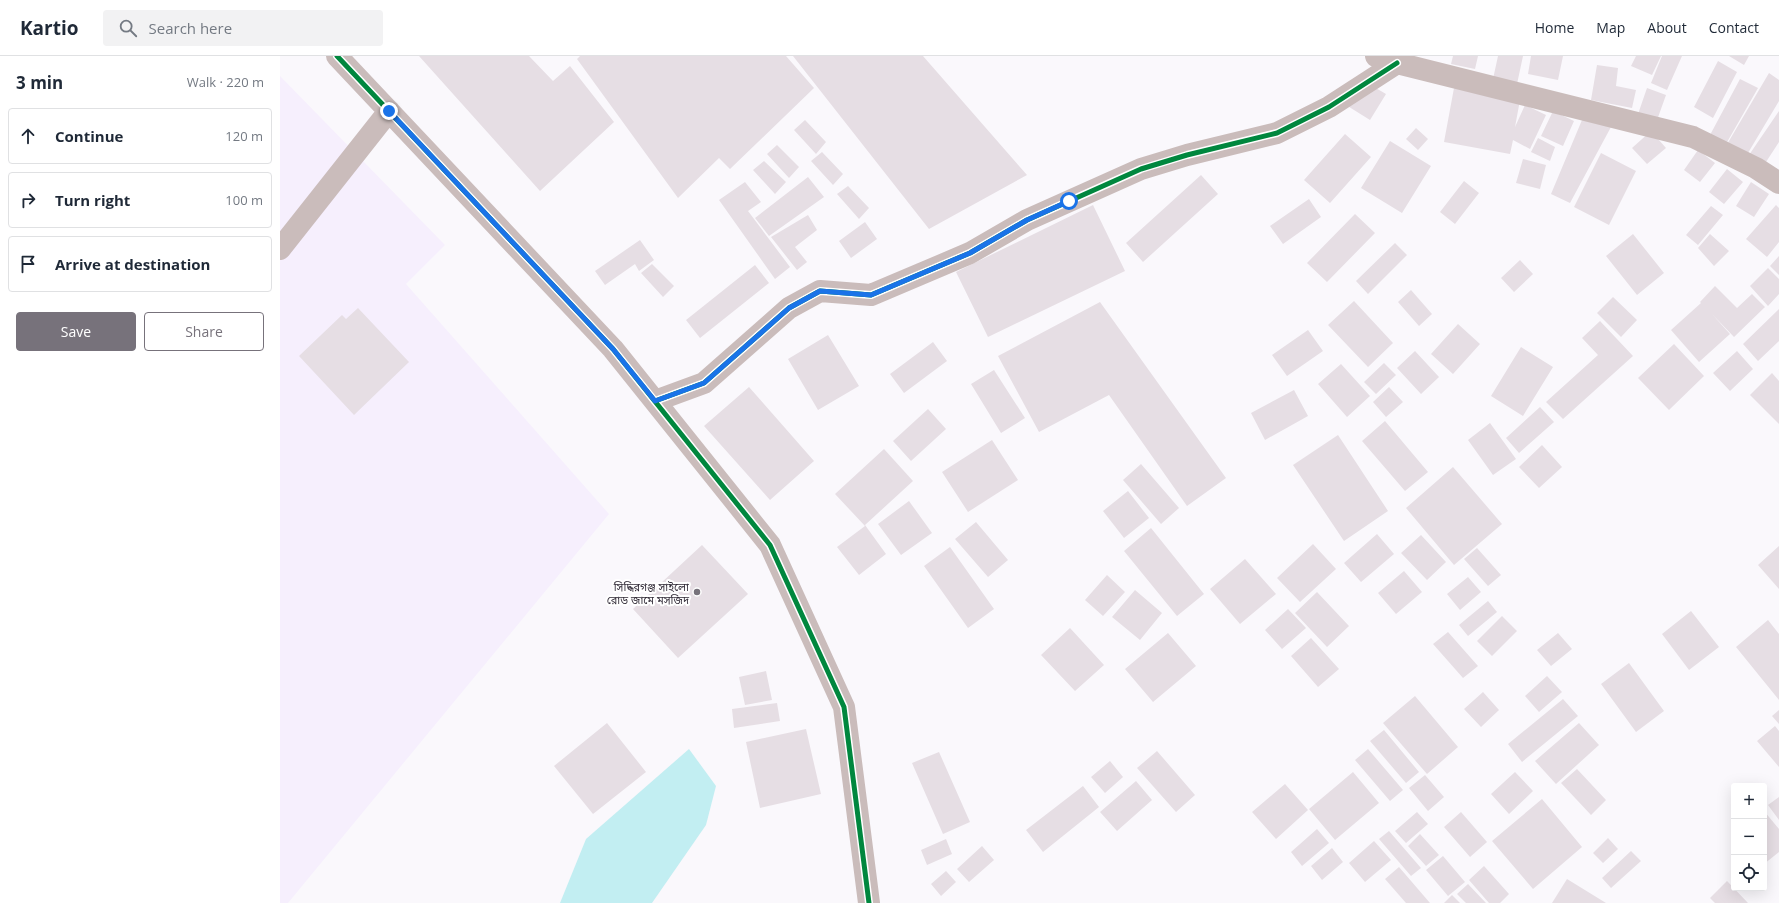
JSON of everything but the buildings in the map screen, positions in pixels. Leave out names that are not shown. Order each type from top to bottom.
[{"type":"street","points":[[337,56],[613,349],[770,545],[844,707],[869,903]]},
{"type":"street","points":[[1376,56],[1398,63],[1693,137],[1756,168],[1779,183]]},
{"type":"street","points":[[655,401],[704,383],[789,308],[820,291],[871,295],[970,253],[1027,220],[1141,169],[1187,155],[1277,133],[1329,107],[1398,63]]},
{"type":"street","points":[[280,248],[389,111]]},
{"type":"shaded area","points":[[280,76],[445,245],[406,284],[609,514],[288,903],[280,903]]},
{"type":"water","points":[[689,749],[716,786],[706,825],[652,903],[560,903],[586,839]]},
{"type":"cycle path","points":[[337,56],[613,349],[770,545],[844,707],[869,903]]},
{"type":"cycle path","points":[[655,401],[704,383],[789,308],[820,291],[871,295],[970,253],[1027,220],[1141,169],[1187,155],[1277,133],[1329,107],[1397,63]]},
{"type":"place","name":"সিদ্ধিরগঞ্জ সাইলো রোড জামে মসজিদ","points":[[697,592]]},
{"type":"route","points":[[389,111],[613,349],[655,401],[704,383],[789,308],[820,291],[871,295],[970,253],[1027,220],[1069,201]]}]
